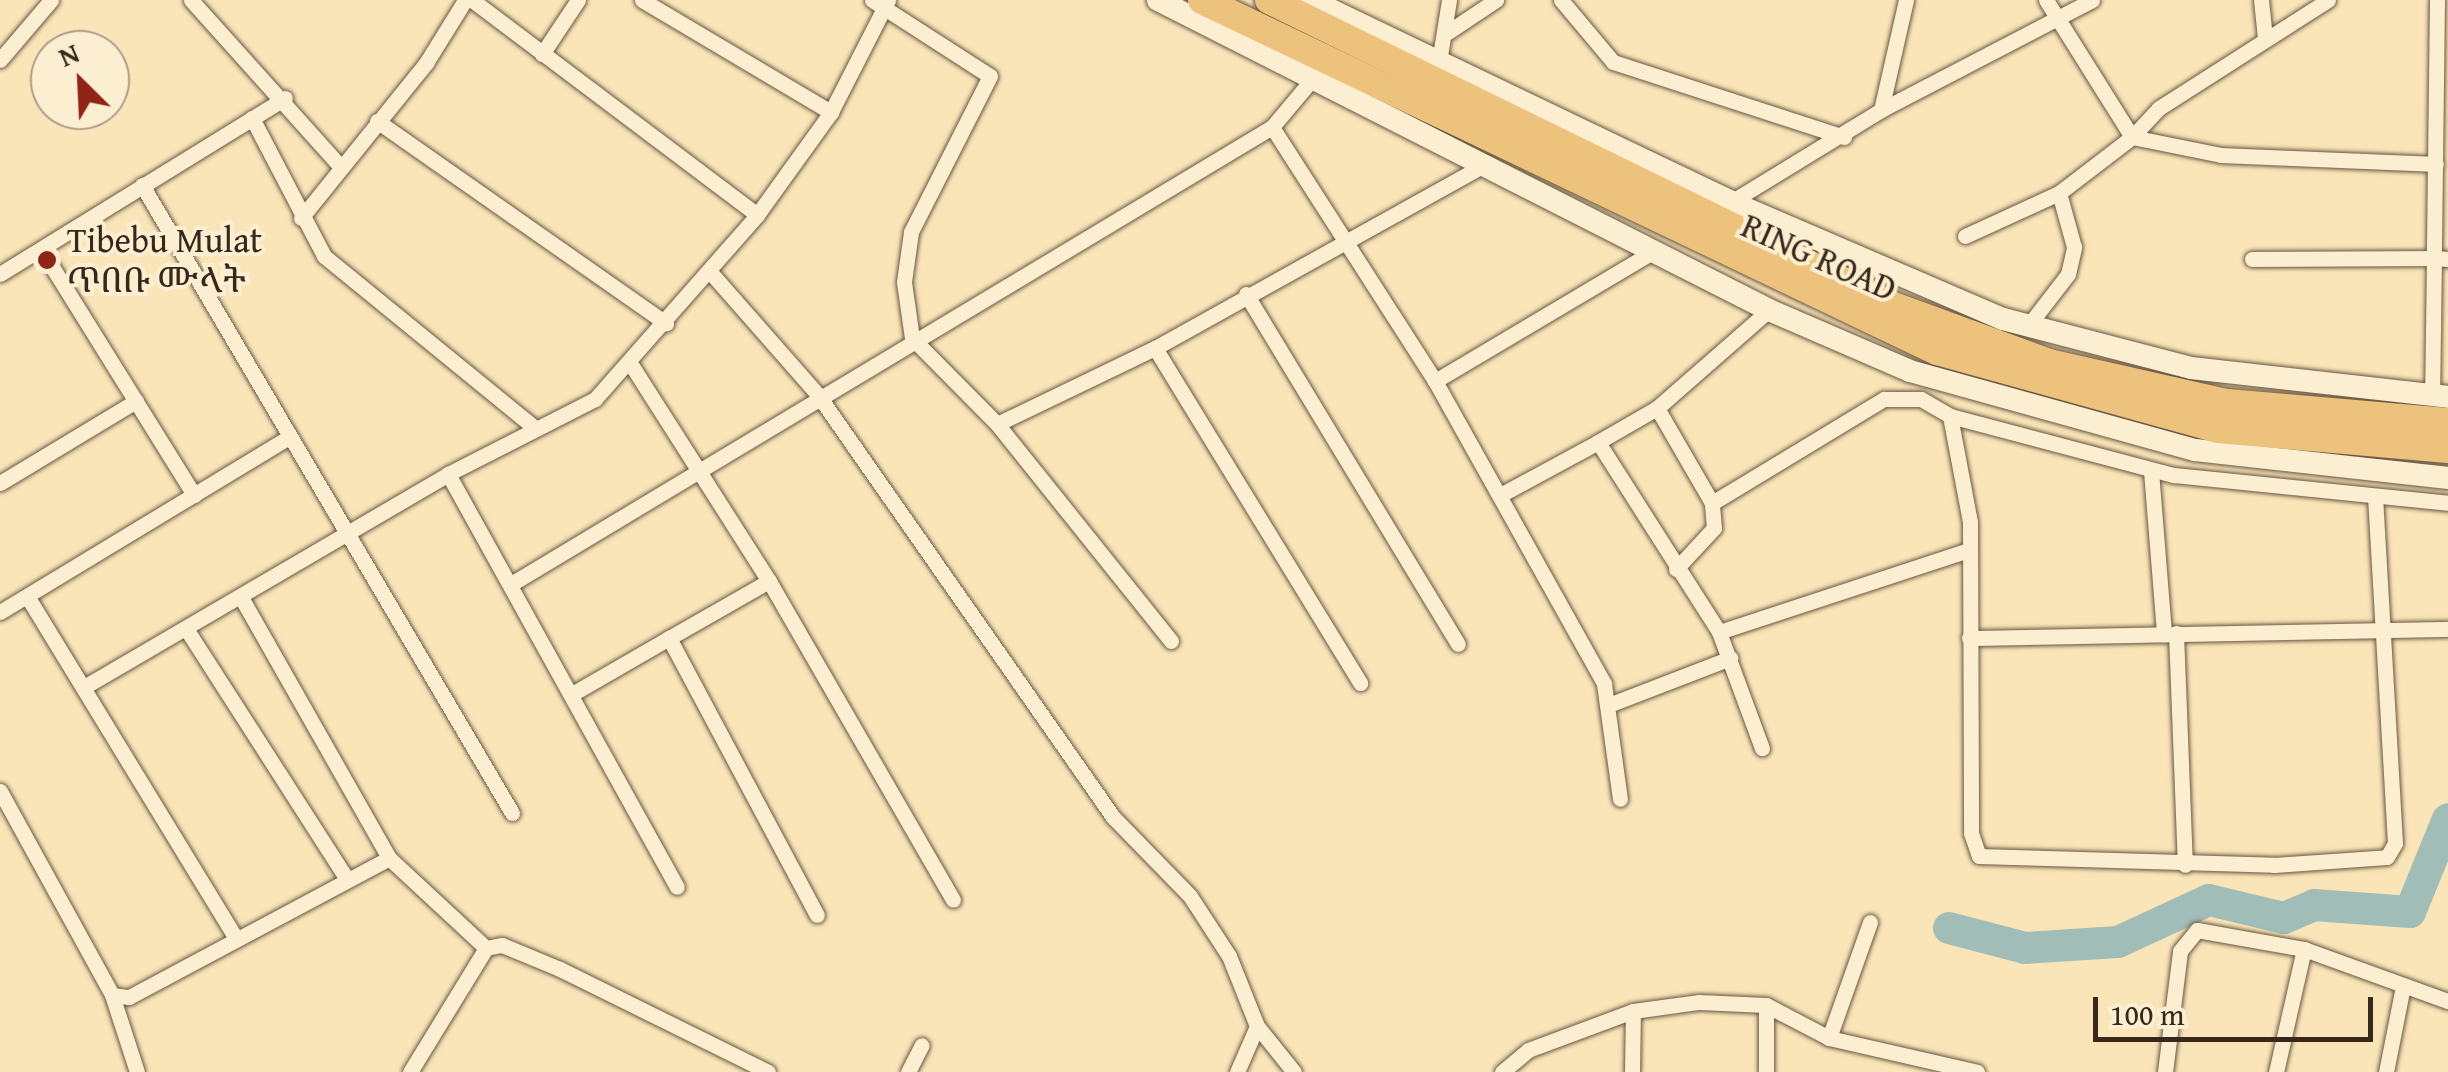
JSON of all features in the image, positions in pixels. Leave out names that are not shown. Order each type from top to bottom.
[{"type":"highway","name":"RING ROAD","points":[[1202,0],[1937,351],[2218,429],[2448,449]]},
{"type":"highway","name":"RING ROAD","points":[[1269,0],[1896,308],[2032,357],[2226,403],[2448,422]]},
{"type":"street","points":[[25,0],[38,14]]},
{"type":"street","points":[[0,60],[51,0]]},
{"type":"street","points":[[191,0],[285,98],[341,167]]},
{"type":"street","points":[[301,218],[468,0],[757,216]]},
{"type":"street","points":[[542,54],[578,0]]},
{"type":"street","points":[[642,0],[831,112]]},
{"type":"street","points":[[1158,0],[1770,310],[1910,371],[2108,432],[2289,464],[2448,478]]},
{"type":"street","points":[[1310,0],[1731,202],[2028,326],[2191,368],[2440,396],[2437,0]]},
{"type":"street","points":[[1439,62],[1448,32],[1449,0]]},
{"type":"street","points":[[1448,32],[1496,0]]},
{"type":"street","points":[[1561,0],[1613,62],[1844,137]]},
{"type":"street","points":[[1882,110],[1906,0]]},
{"type":"street","points":[[2046,0],[2132,137],[2221,155],[2436,164]]},
{"type":"street","points":[[1731,202],[1844,137],[1882,110],[2092,0]]},
{"type":"street","points":[[2260,0],[2265,36]]},
{"type":"street","points":[[1965,236],[2059,193],[2265,36],[2328,0]]},
{"type":"street","points":[[84,688],[242,599],[448,474],[580,409],[632,366],[757,216],[831,112],[881,2],[990,76],[911,232],[904,282],[912,338],[997,424],[1171,641]]},
{"type":"street","points":[[511,584],[912,338],[1272,126],[1314,77]]},
{"type":"street","points":[[0,274],[285,98]]},
{"type":"street","points":[[252,118],[324,256],[535,428]]},
{"type":"street","points":[[378,121],[666,323]]},
{"type":"street","points":[[1272,126],[1346,235],[1502,494],[1611,704],[1620,800]]},
{"type":"street","points":[[997,424],[1154,348],[1346,235],[1486,164]]},
{"type":"street","points":[[142,186],[512,814]]},
{"type":"street","points":[[2028,326],[2068,274],[2074,247],[2059,193]]},
{"type":"street","points":[[41,248],[194,495]]},
{"type":"street","points":[[1435,381],[1654,251]]},
{"type":"street","points":[[2252,259],[2441,258]]},
{"type":"street","points":[[711,274],[818,395],[1113,817],[1190,896],[1229,956],[1257,1026],[1294,1072]]},
{"type":"street","points":[[1246,294],[1458,644]]},
{"type":"street","points":[[1502,494],[1657,408],[1770,310]]},
{"type":"street","points":[[1154,348],[1360,683]]},
{"type":"street","points":[[632,366],[770,581],[953,900]]},
{"type":"street","points":[[1712,503],[1884,400],[1902,394],[1950,416],[2151,471],[2376,499],[2448,503]]},
{"type":"street","points":[[0,483],[136,402]]},
{"type":"street","points":[[1657,408],[1712,503],[1714,528],[1676,570]]},
{"type":"street","points":[[1950,416],[1970,522],[1966,551],[1979,856],[2185,865],[2392,852],[2376,499]]},
{"type":"street","points":[[0,612],[287,438]]},
{"type":"street","points":[[1598,442],[1719,632],[1762,748]]},
{"type":"street","points":[[2151,471],[2170,633],[2185,865]]},
{"type":"street","points":[[448,474],[677,887]]},
{"type":"street","points":[[1719,632],[1966,551]]},
{"type":"street","points":[[572,694],[770,581]]},
{"type":"street","points":[[27,596],[236,938]]},
{"type":"street","points":[[242,599],[389,858],[486,948],[502,946],[560,970],[768,1072]]},
{"type":"street","points":[[1969,638],[2382,626],[2448,629]]},
{"type":"street","points":[[188,630],[346,879]]},
{"type":"street","points":[[669,638],[817,914]]},
{"type":"street","points":[[1611,704],[1730,658]]},
{"type":"street","points":[[0,792],[112,995],[137,1066]]},
{"type":"street","points":[[112,995],[129,997],[389,858]]},
{"type":"street","points":[[1828,1038],[1870,922]]},
{"type":"street","points":[[2166,1072],[2187,934],[2210,930],[2304,949],[2448,1001]]},
{"type":"street","points":[[410,1072],[486,948]]},
{"type":"street","points":[[2276,1072],[2304,949]]},
{"type":"street","points":[[2386,1072],[2403,986]]},
{"type":"street","points":[[1766,1006],[1766,1072]]},
{"type":"street","points":[[1502,1072],[1528,1050],[1632,1012],[1766,1006],[1828,1038],[1977,1072]]},
{"type":"street","points":[[1632,1012],[1632,1072]]},
{"type":"street","points":[[1237,1072],[1257,1026]]},
{"type":"street","points":[[908,1072],[922,1045]]},
{"type":"waterway","points":[[1949,928],[2025,948],[2118,942],[2209,900],[2284,918],[2314,905],[2410,912],[2448,819]]},
{"type":"place","name":"Tibebu Mulat ጥበቡ ሙላት","points":[[47,260]]}]
